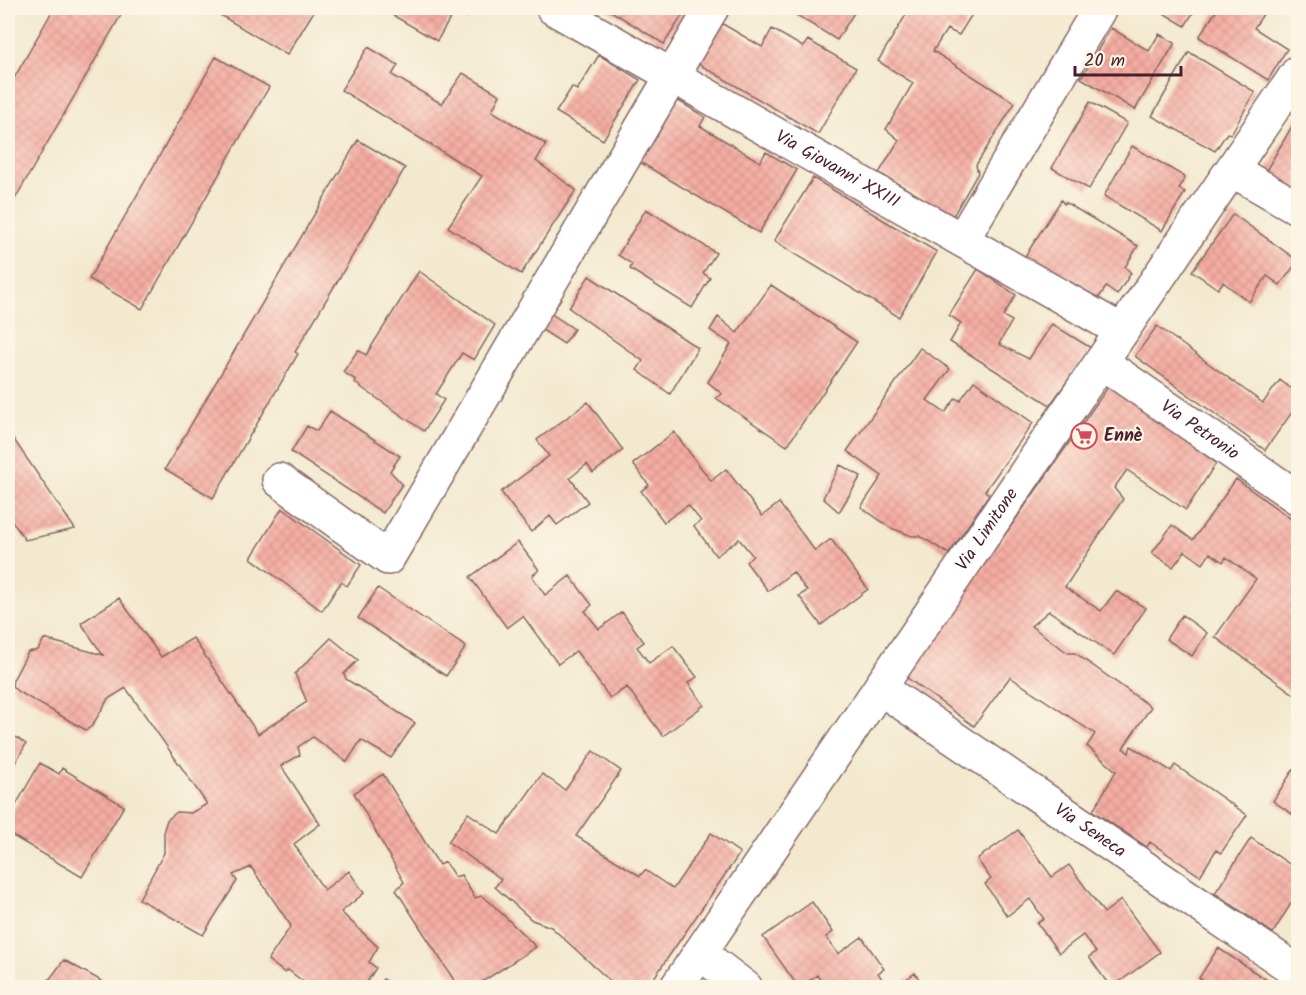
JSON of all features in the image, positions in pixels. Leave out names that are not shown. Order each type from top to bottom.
[{"type":"street","name":"Via Giovanni XXIII","points":[[553,8],[1122,331]]},
{"type":"street","points":[[279,480],[388,558],[712,8]]},
{"type":"street","points":[[962,240],[1100,8]]},
{"type":"street","name":"Via Limitone","points":[[676,987],[1299,72]]},
{"type":"street","points":[[1232,170],[1299,208]]},
{"type":"street","name":"Via Petronio","points":[[1101,362],[1299,498]]},
{"type":"street","name":"Via Seneca","points":[[880,688],[1299,972]]},
{"type":"street","points":[[700,953],[746,987]]},
{"type":"building","points":[[54,8],[125,8],[8,211],[8,89]]},
{"type":"building","points":[[213,8],[316,8],[287,55],[212,10]]},
{"type":"building","points":[[393,8],[473,8],[467,17],[455,10],[437,41],[389,13]]},
{"type":"building","points":[[606,8],[687,8],[664,44]]},
{"type":"building","points":[[785,8],[857,8],[837,40]]},
{"type":"building","points":[[910,8],[976,8],[959,35],[947,29],[933,51],[1015,103],[976,165],[978,173],[953,216],[879,173],[899,140],[886,129],[913,83],[878,61]]},
{"type":"building","points":[[1155,8],[1196,8],[1185,26]]},
{"type":"building","points":[[1218,8],[1267,8],[1254,28],[1287,49],[1268,80],[1199,37]]},
{"type":"building","points":[[721,23],[762,47],[772,29],[803,47],[808,40],[856,68],[818,134],[697,63]]},
{"type":"building","points":[[1111,28],[1149,51],[1159,34],[1175,43],[1135,110],[1081,78]]},
{"type":"building","points":[[368,47],[398,65],[392,75],[442,104],[463,73],[500,95],[492,111],[546,144],[536,161],[576,190],[521,274],[448,227],[482,176],[341,90]]},
{"type":"building","points":[[1189,52],[1255,92],[1231,134],[1227,133],[1215,151],[1152,116]]},
{"type":"building","points":[[599,55],[640,80],[603,140],[556,112],[572,87],[577,90]]},
{"type":"building","points":[[216,57],[269,87],[142,309],[89,279]]},
{"type":"building","points":[[677,100],[705,117],[700,126],[760,162],[766,152],[797,170],[759,233],[638,161],[651,139],[654,141]]},
{"type":"building","points":[[1090,102],[1127,123],[1089,189],[1052,168]]},
{"type":"building","points":[[1298,116],[1298,194],[1264,174]]},
{"type":"building","points":[[358,140],[405,168],[295,352],[298,354],[213,498],[165,469]]},
{"type":"building","points":[[1132,146],[1185,177],[1179,189],[1185,192],[1162,231],[1104,196]]},
{"type":"building","points":[[813,178],[937,252],[899,317],[774,241]]},
{"type":"building","points":[[1061,200],[1064,204],[1065,202],[1138,246],[1125,267],[1131,273],[1117,295],[1106,287],[1095,303],[1022,261]]},
{"type":"building","points":[[646,209],[716,253],[703,273],[710,278],[692,308],[630,269],[632,264],[618,255]]},
{"type":"building","points":[[1233,214],[1298,261],[1280,285],[1267,276],[1249,302],[1223,282],[1218,289],[1192,271]]},
{"type":"building","points":[[978,269],[1016,295],[1003,316],[1012,321],[999,344],[1029,359],[1052,324],[1091,348],[1050,405],[950,342],[961,323],[949,315]]},
{"type":"building","points":[[419,271],[495,325],[474,360],[462,353],[436,394],[444,400],[424,431],[355,383],[356,380],[343,372],[358,350],[366,355]]},
{"type":"building","points":[[589,276],[698,348],[670,394],[637,370],[643,361],[569,308]]},
{"type":"building","points":[[771,285],[857,342],[787,446],[716,398],[722,394],[708,382],[731,344],[710,330],[718,317],[737,333]]},
{"type":"building","points":[[544,309],[574,329],[564,344],[536,326]]},
{"type":"building","points":[[1157,326],[1263,403],[1280,380],[1298,394],[1298,404],[1265,450],[1135,356]]},
{"type":"building","points":[[920,348],[950,369],[927,400],[945,413],[956,398],[960,401],[974,381],[1033,423],[985,491],[989,494],[949,554],[920,536],[912,536],[891,528],[861,507],[882,476],[847,451]]},
{"type":"building","points":[[1110,384],[1216,463],[1186,510],[1127,470],[1114,488],[1123,499],[1065,587],[1101,611],[1116,591],[1146,608],[1114,655],[1049,611],[1031,626],[1068,653],[1075,653],[1151,707],[1123,748],[1129,753],[1131,746],[1171,771],[1175,765],[1247,815],[1221,853],[1216,850],[1200,876],[1150,842],[1147,847],[1093,811],[1116,771],[1087,746],[1095,734],[1010,677],[974,726],[906,677]]},
{"type":"building","points":[[588,402],[623,450],[593,473],[587,464],[570,478],[588,502],[557,525],[550,516],[531,532],[501,492],[549,456],[537,440]]},
{"type":"building","points":[[330,411],[400,456],[390,471],[402,484],[383,513],[291,452],[307,426],[317,431]]},
{"type":"building","points":[[8,431],[75,529],[25,540],[8,515]]},
{"type":"building","points":[[674,432],[711,481],[726,469],[762,516],[779,503],[815,551],[831,539],[868,589],[821,625],[799,596],[807,591],[793,572],[768,591],[746,562],[753,556],[739,539],[716,556],[694,526],[701,521],[688,505],[664,522],[641,491],[649,485],[633,464]]},
{"type":"building","points":[[840,465],[861,476],[839,512],[823,498]]},
{"type":"building","points":[[1236,479],[1298,524],[1298,697],[1215,637],[1256,579],[1226,557],[1223,562],[1210,553],[1203,564],[1185,551],[1173,567],[1152,553],[1172,525],[1193,540]]},
{"type":"building","points":[[282,508],[361,565],[347,586],[341,582],[322,611],[251,558]]},
{"type":"building","points":[[518,542],[539,570],[532,576],[545,595],[570,576],[592,605],[585,611],[599,629],[622,612],[644,642],[637,647],[649,663],[673,646],[697,677],[688,683],[704,705],[663,736],[627,687],[610,698],[576,651],[558,664],[523,616],[507,628],[470,577]]},
{"type":"building","points":[[378,588],[466,647],[446,676],[358,618]]},
{"type":"building","points":[[119,598],[161,657],[193,638],[258,734],[307,702],[295,674],[331,638],[358,660],[344,674],[346,679],[415,723],[391,758],[361,740],[347,762],[313,737],[298,747],[300,755],[281,766],[320,824],[294,844],[324,890],[349,871],[364,893],[341,912],[378,947],[369,962],[376,968],[363,988],[302,988],[305,983],[288,970],[285,973],[268,960],[291,926],[251,867],[233,875],[237,881],[203,935],[139,899],[164,853],[164,829],[167,820],[177,812],[191,813],[207,804],[126,688],[108,699],[92,726],[86,730],[12,686],[28,652],[38,650],[44,639],[103,655],[81,623]]},
{"type":"building","points":[[1182,615],[1207,633],[1192,656],[1166,639]]},
{"type":"building","points":[[8,732],[26,744],[8,776]]},
{"type":"building","points":[[593,751],[621,771],[576,836],[640,876],[645,870],[673,889],[711,833],[740,853],[647,988],[618,988],[551,927],[532,920],[495,887],[501,879],[448,842],[468,813],[499,834],[542,774],[565,790]]},
{"type":"building","points":[[1298,762],[1298,818],[1273,801]]},
{"type":"building","points":[[40,763],[59,774],[62,768],[124,806],[82,877],[8,833],[8,819]]},
{"type":"building","points":[[383,774],[439,865],[445,862],[455,877],[461,875],[475,898],[481,896],[490,902],[536,947],[477,985],[478,988],[459,988],[396,890],[404,882],[354,793]]},
{"type":"building","points":[[1018,830],[1052,877],[1069,865],[1104,913],[1121,900],[1160,952],[1111,988],[1089,957],[1096,952],[1083,935],[1059,953],[1037,923],[1044,919],[1030,899],[1007,916],[985,884],[991,879],[977,859]]},
{"type":"building","points":[[1251,838],[1298,870],[1298,892],[1273,933],[1215,893]]},
{"type":"building","points":[[812,902],[833,932],[826,937],[838,954],[862,937],[884,969],[878,973],[888,988],[825,988],[817,975],[799,988],[763,937]]},
{"type":"building","points":[[1218,948],[1279,988],[1199,988],[1203,981],[1199,978]]},
{"type":"building","points":[[64,960],[114,988],[43,988]]},
{"type":"building","points":[[915,973],[925,988],[894,988]]},
{"type":"building","points":[[383,979],[397,988],[378,988]]},
{"type":"place","name":"Ennè","points":[[1084,436]]}]
